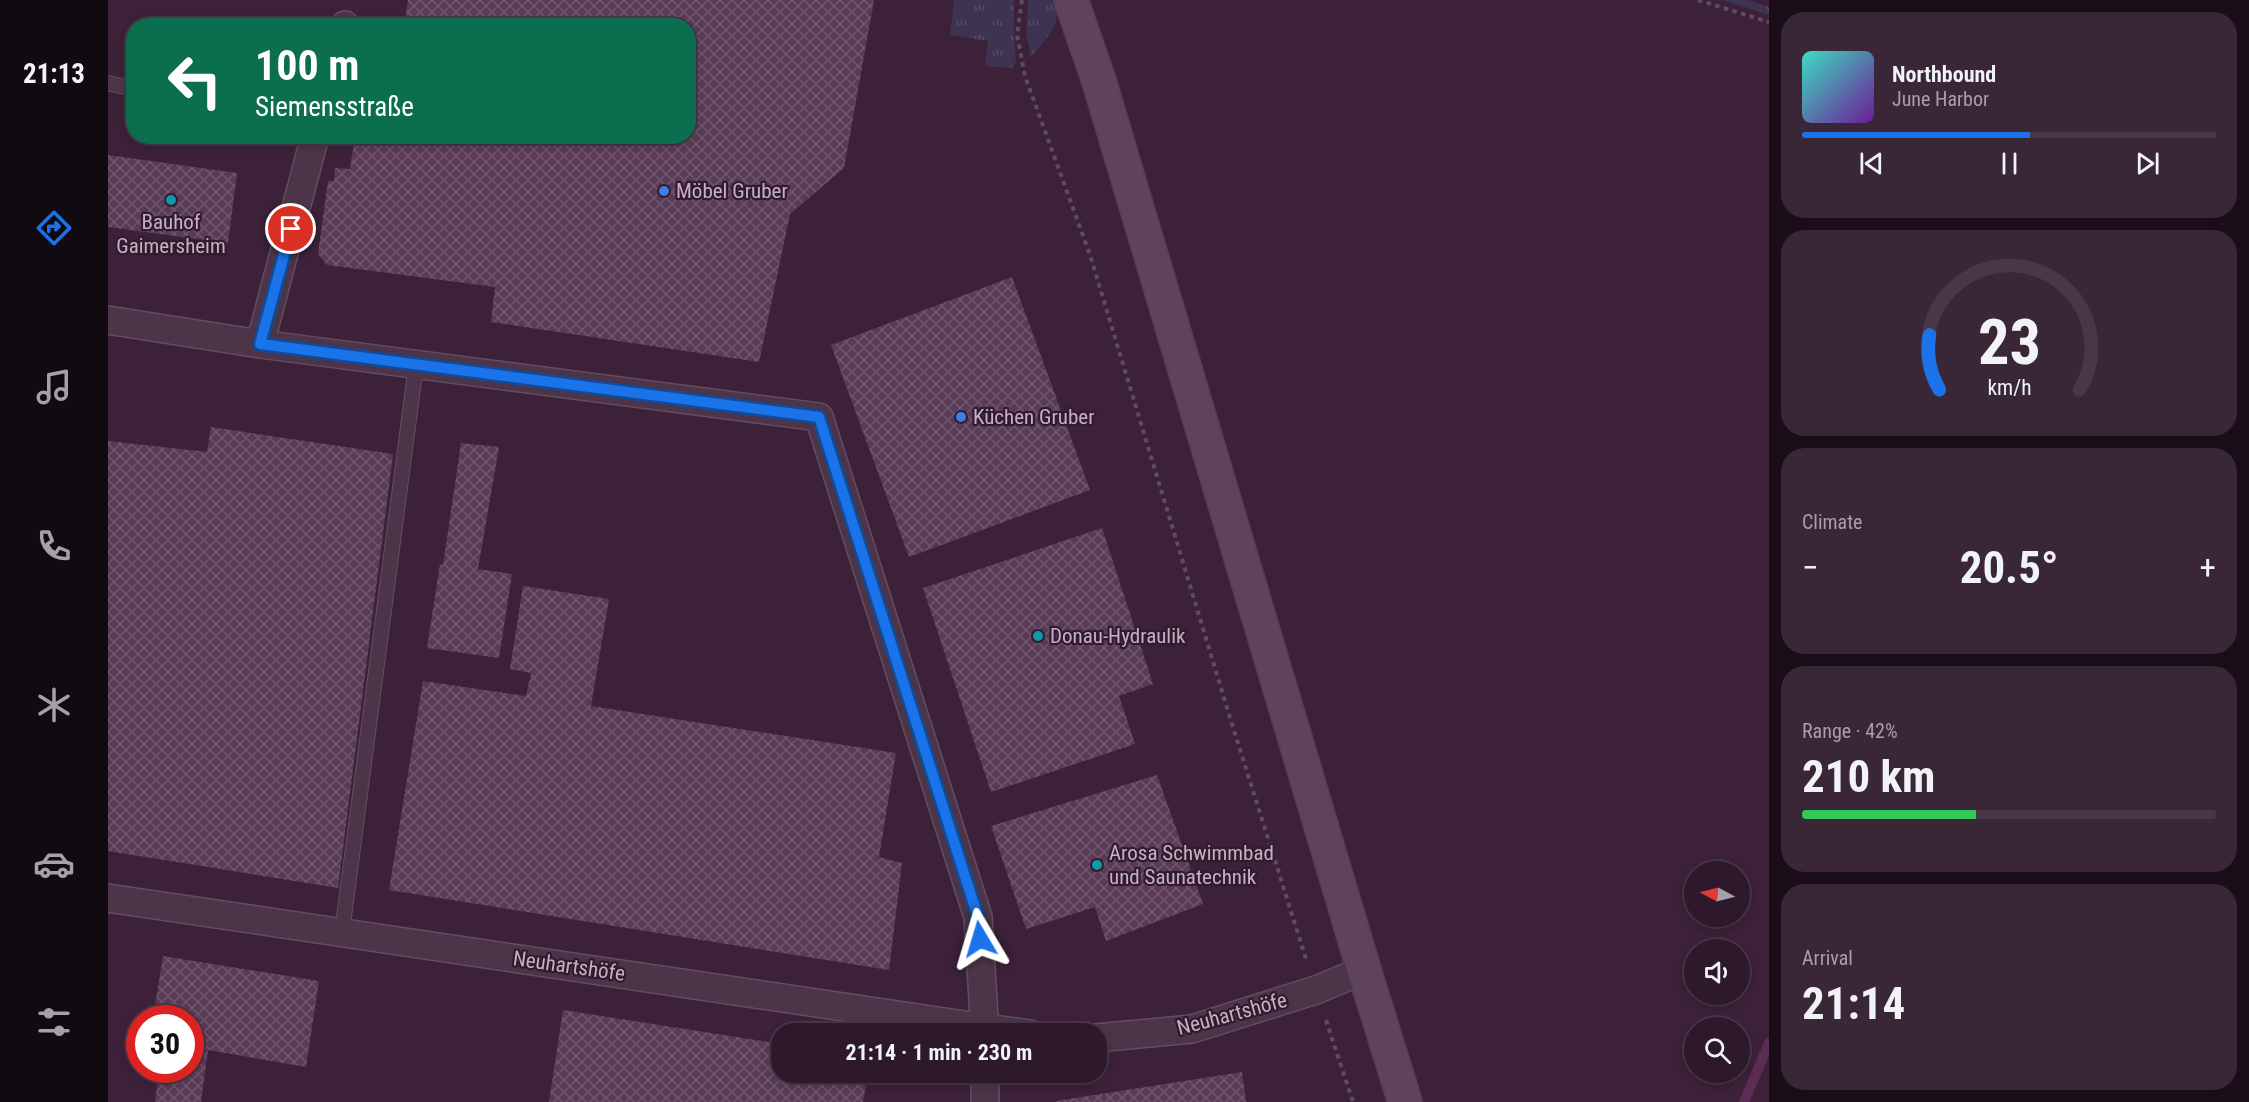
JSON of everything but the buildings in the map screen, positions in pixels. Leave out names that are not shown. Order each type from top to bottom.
[{"type":"main road","points":[[1071,0],[1099,81],[1405,1102]]},
{"type":"main road","points":[[1093,0],[1099,81]]},
{"type":"street","points":[[260,344],[313,144]]},
{"type":"street","points":[[108,320],[260,344],[819,417],[978,917],[985,1023]]},
{"type":"street","name":"Neuhartshöfe","points":[[108,898],[933,1023]]},
{"type":"street","name":"Neuhartshöfe","points":[[1107,1037],[1192,1029],[1316,990],[1364,970]]},
{"type":"street","points":[[985,1083],[985,1102]]},
{"type":"lane","points":[[108,83],[126,87]]},
{"type":"lane","points":[[342,932],[416,365]]},
{"type":"path","points":[[1022,0],[1017,35],[1025,76],[1090,255],[1231,721],[1353,1102]]},
{"type":"path","points":[[1698,0],[1769,22]]},
{"type":"green space","points":[[954,0],[1014,0],[1016,62],[1012,68],[985,66],[988,41],[950,35]]},
{"type":"green space","points":[[1028,0],[1057,0],[1058,8],[1055,24],[1042,45],[1031,56],[1026,33]]},
{"type":"green space","points":[[1722,0],[1748,0],[1769,7],[1769,15]]},
{"type":"waterway","points":[[1744,1102],[1769,1043]]},
{"type":"place","name":"Möbel Gruber","points":[[664,191]]},
{"type":"place","name":"Bauhof Gaimersheim","points":[[171,200]]},
{"type":"place","name":"Küchen Gruber","points":[[961,417]]},
{"type":"place","name":"Donau-Hydraulik","points":[[1038,636]]},
{"type":"place","name":"Arosa Schwimmbad und Saunatechnik","points":[[1097,865]]},
{"type":"route","points":[[291,229],[260,344],[819,417],[978,917],[980,939]]}]
